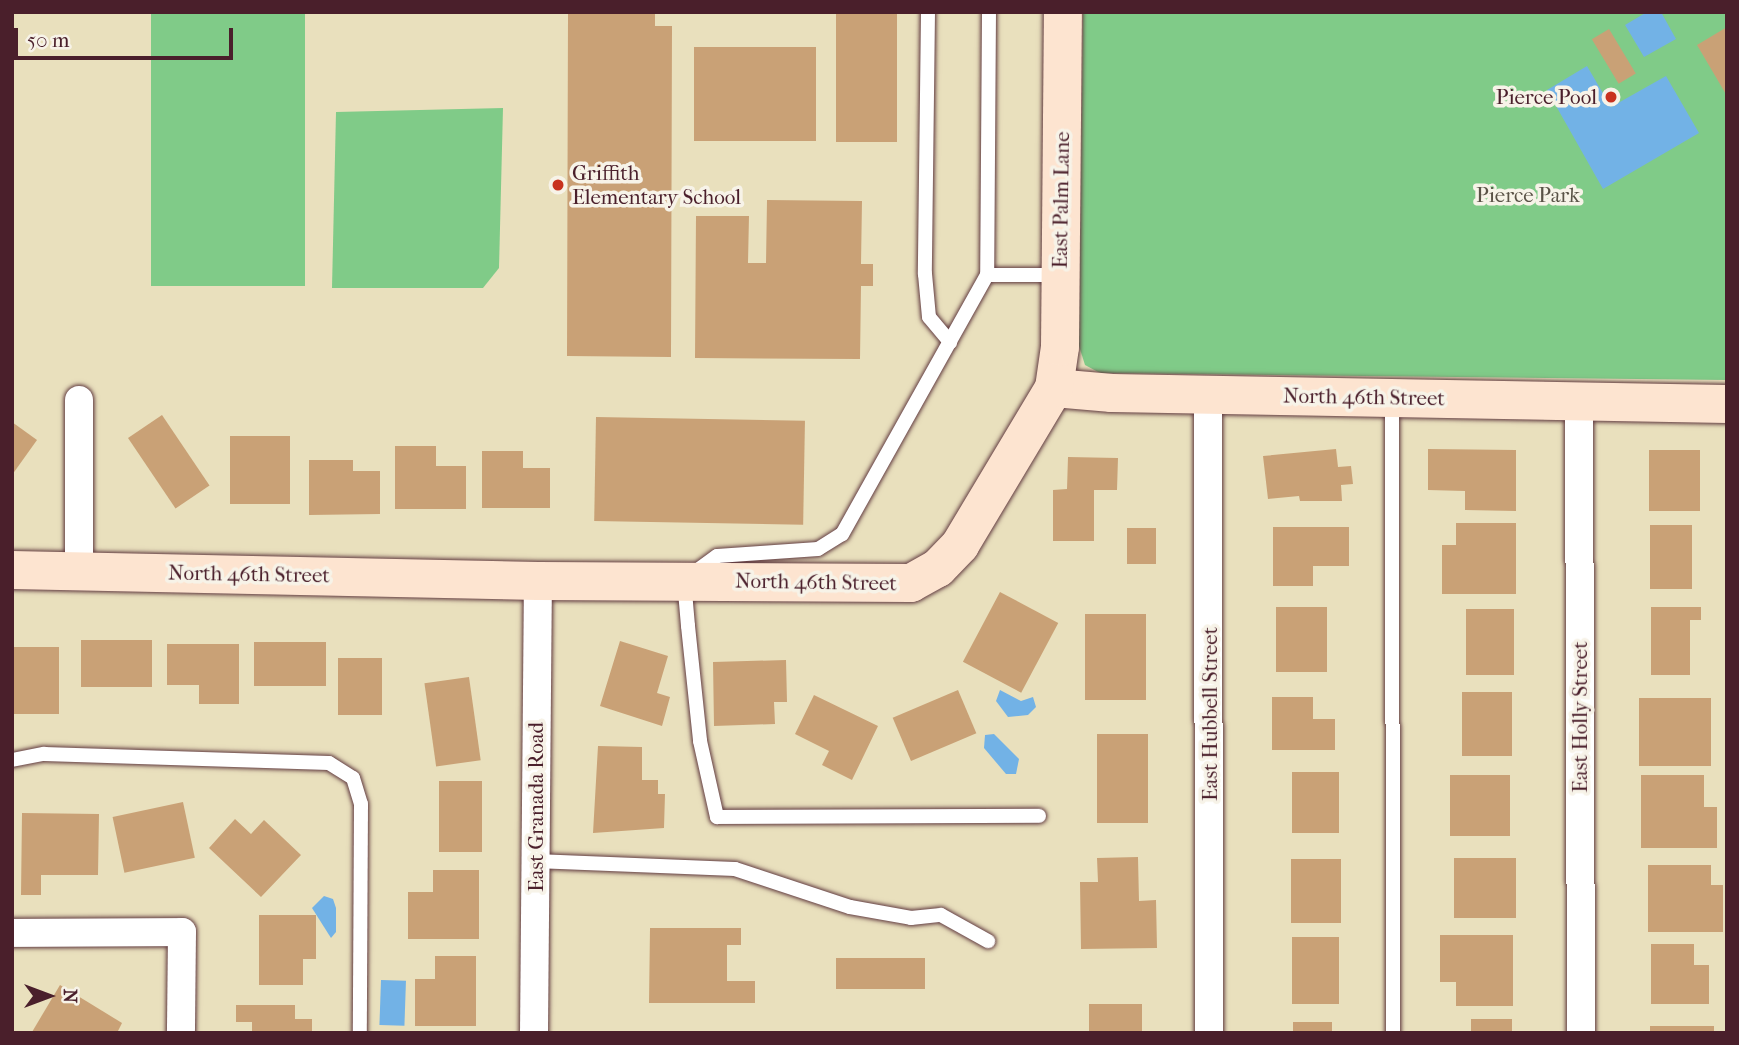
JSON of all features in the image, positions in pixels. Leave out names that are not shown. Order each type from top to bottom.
[{"type":"street","name":"East Palm Lane","points":[[1054,388],[1060,348],[1063,12]]},
{"type":"street","name":"North 46th Street","points":[[12,570],[79,569],[538,581],[911,583],[938,568],[960,545],[1054,388],[1208,395],[1727,404]]},
{"type":"street","name":"East Hubbell Street","points":[[1208,395],[1209,1033]]},
{"type":"street","points":[[79,400],[79,569]]},
{"type":"street","name":"East Holly Street","points":[[1579,401],[1581,1033]]},
{"type":"street","name":"East Granada Road","points":[[534,1033],[538,581]]},
{"type":"street","points":[[12,933],[182,932],[181,1033]]},
{"type":"lane","points":[[928,12],[925,274],[929,317],[950,342]]},
{"type":"lane","points":[[989,12],[987,275],[842,534],[818,549],[717,556],[684,580],[700,741],[717,817],[1039,816]]},
{"type":"lane","points":[[987,275],[1060,275]]},
{"type":"lane","points":[[1392,398],[1393,1033]]},
{"type":"lane","points":[[12,760],[44,754],[329,763],[353,778],[361,804],[360,1033]]},
{"type":"lane","points":[[535,861],[735,869],[850,907],[911,918],[940,915],[988,941]]},
{"type":"green space","points":[[151,12],[305,12],[305,286],[151,286]]},
{"type":"green space","name":"Pierce Park","points":[[1083,12],[1727,12],[1727,380],[1100,373],[1085,365],[1079,346]]},
{"type":"green space","points":[[503,108],[499,268],[483,288],[332,288],[336,112]]},
{"type":"water","points":[[1647,12],[1661,12],[1676,39],[1644,57],[1625,25]]},
{"type":"water","points":[[1587,66],[1611,107],[1666,76],[1699,133],[1603,189],[1547,90]]},
{"type":"water","points":[[1000,690],[1021,701],[1033,697],[1036,707],[1028,715],[1008,717],[996,701]]},
{"type":"water","points":[[994,734],[1019,759],[1016,774],[1006,774],[984,748],[985,735]]},
{"type":"water","points":[[324,896],[333,899],[336,908],[336,932],[331,938],[312,908]]},
{"type":"water","points":[[381,980],[406,981],[404,1026],[379,1025]]},
{"type":"building","points":[[568,12],[655,12],[655,26],[672,26],[671,357],[567,356]]},
{"type":"building","points":[[836,12],[897,12],[897,142],[836,142]]},
{"type":"building","points":[[1727,27],[1727,96],[1697,45]]},
{"type":"building","points":[[1609,29],[1636,74],[1619,84],[1592,39]]},
{"type":"building","points":[[694,47],[816,47],[816,141],[694,141]]},
{"type":"building","points":[[767,200],[862,201],[861,264],[873,264],[873,286],[861,286],[860,359],[695,358],[696,216],[749,216],[748,263],[766,263]]},
{"type":"building","points":[[162,415],[210,485],[176,508],[128,438]]},
{"type":"building","points":[[596,417],[805,421],[803,525],[594,521]]},
{"type":"building","points":[[12,422],[37,440],[12,475]]},
{"type":"building","points":[[230,436],[290,436],[290,504],[230,504]]},
{"type":"building","points":[[395,446],[436,446],[436,466],[466,466],[466,509],[395,509]]},
{"type":"building","points":[[1336,449],[1338,467],[1351,466],[1353,484],[1341,485],[1342,501],[1300,501],[1299,496],[1268,499],[1263,456]]},
{"type":"building","points":[[1428,449],[1516,450],[1516,511],[1465,510],[1465,491],[1428,490]]},
{"type":"building","points":[[1649,450],[1700,450],[1700,511],[1649,511]]},
{"type":"building","points":[[482,451],[523,451],[523,468],[550,468],[550,508],[482,508]]},
{"type":"building","points":[[1068,457],[1118,458],[1117,490],[1094,490],[1094,541],[1053,541],[1053,490],[1067,489]]},
{"type":"building","points":[[309,460],[353,460],[353,471],[380,471],[380,514],[309,515]]},
{"type":"building","points":[[1456,523],[1516,523],[1516,594],[1442,594],[1442,545],[1456,545]]},
{"type":"building","points":[[1650,525],[1692,525],[1692,589],[1650,589]]},
{"type":"building","points":[[1273,527],[1349,527],[1349,566],[1313,566],[1313,586],[1273,586]]},
{"type":"building","points":[[1127,528],[1156,528],[1156,564],[1127,564]]},
{"type":"building","points":[[1000,592],[1058,623],[1021,693],[963,662]]},
{"type":"building","points":[[1276,607],[1327,607],[1327,672],[1276,672]]},
{"type":"building","points":[[1651,607],[1701,607],[1701,620],[1690,620],[1690,675],[1651,675]]},
{"type":"building","points":[[1466,609],[1514,609],[1514,675],[1466,675]]},
{"type":"building","points":[[1085,614],[1146,614],[1146,700],[1085,700]]},
{"type":"building","points":[[81,640],[152,640],[152,687],[81,687]]},
{"type":"building","points":[[620,641],[668,656],[657,693],[670,697],[662,726],[600,706]]},
{"type":"building","points":[[254,642],[326,642],[326,686],[254,686]]},
{"type":"building","points":[[167,644],[239,644],[239,704],[199,704],[199,685],[167,685]]},
{"type":"building","points":[[12,647],[59,647],[59,714],[12,714]]},
{"type":"building","points":[[338,658],[382,658],[382,715],[338,715]]},
{"type":"building","points":[[786,660],[787,702],[774,702],[775,724],[714,726],[713,662]]},
{"type":"building","points":[[469,677],[481,760],[436,766],[424,683]]},
{"type":"building","points":[[958,690],[976,733],[911,761],[893,718]]},
{"type":"building","points":[[1462,692],[1512,692],[1512,756],[1462,756]]},
{"type":"building","points":[[814,695],[878,726],[852,780],[822,765],[829,751],[795,734]]},
{"type":"building","points":[[1272,697],[1313,697],[1313,719],[1335,719],[1335,750],[1272,750]]},
{"type":"building","points":[[1639,698],[1711,698],[1711,766],[1639,766]]},
{"type":"building","points":[[1097,734],[1148,734],[1148,823],[1097,823]]},
{"type":"building","points":[[598,746],[642,747],[642,780],[658,780],[658,794],[665,794],[664,828],[593,833]]},
{"type":"building","points":[[1292,772],[1339,772],[1339,833],[1292,833]]},
{"type":"building","points":[[1450,775],[1510,775],[1510,836],[1450,836]]},
{"type":"building","points":[[1641,775],[1704,775],[1704,807],[1717,807],[1717,848],[1641,848]]},
{"type":"building","points":[[439,781],[482,781],[482,852],[439,852]]},
{"type":"building","points":[[183,802],[195,858],[124,873],[113,817]]},
{"type":"building","points":[[22,813],[99,814],[98,875],[41,875],[41,895],[21,895]]},
{"type":"building","points":[[235,819],[251,834],[264,820],[301,855],[261,897],[209,848]]},
{"type":"building","points":[[1138,857],[1139,901],[1156,900],[1157,948],[1081,949],[1080,882],[1098,882],[1097,858]]},
{"type":"building","points":[[1454,858],[1516,858],[1516,918],[1454,918]]},
{"type":"building","points":[[1291,859],[1341,859],[1341,923],[1291,923]]},
{"type":"building","points":[[1648,865],[1711,865],[1711,885],[1723,885],[1723,932],[1648,932]]},
{"type":"building","points":[[433,870],[479,870],[479,939],[408,939],[408,892],[433,892]]},
{"type":"building","points":[[259,915],[316,915],[316,959],[303,959],[303,985],[259,985]]},
{"type":"building","points":[[650,928],[741,928],[741,945],[727,945],[727,981],[755,981],[755,1003],[649,1003]]},
{"type":"building","points":[[1440,935],[1513,935],[1513,1006],[1456,1006],[1456,982],[1440,982]]},
{"type":"building","points":[[1292,937],[1339,937],[1339,1004],[1292,1004]]},
{"type":"building","points":[[1651,944],[1694,944],[1694,965],[1709,965],[1709,1004],[1651,1004]]},
{"type":"building","points":[[435,956],[476,956],[476,1026],[415,1026],[415,979],[435,979]]},
{"type":"building","points":[[836,958],[925,958],[925,989],[836,989]]},
{"type":"building","points":[[60,985],[122,1023],[117,1033],[32,1032]]},
{"type":"building","points":[[1089,1004],[1142,1004],[1142,1033],[1089,1033]]},
{"type":"building","points":[[236,1005],[295,1005],[295,1019],[312,1019],[312,1033],[252,1033],[252,1022],[236,1022]]},
{"type":"building","points":[[1471,1019],[1512,1019],[1512,1033],[1471,1033]]},
{"type":"building","points":[[1293,1022],[1332,1022],[1332,1033],[1293,1033]]},
{"type":"building","points":[[1650,1026],[1714,1026],[1714,1033],[1650,1033]]},
{"type":"place","name":"Pierce Pool","points":[[1611,97]]},
{"type":"place","name":"Griffith Elementary School","points":[[558,185]]}]
